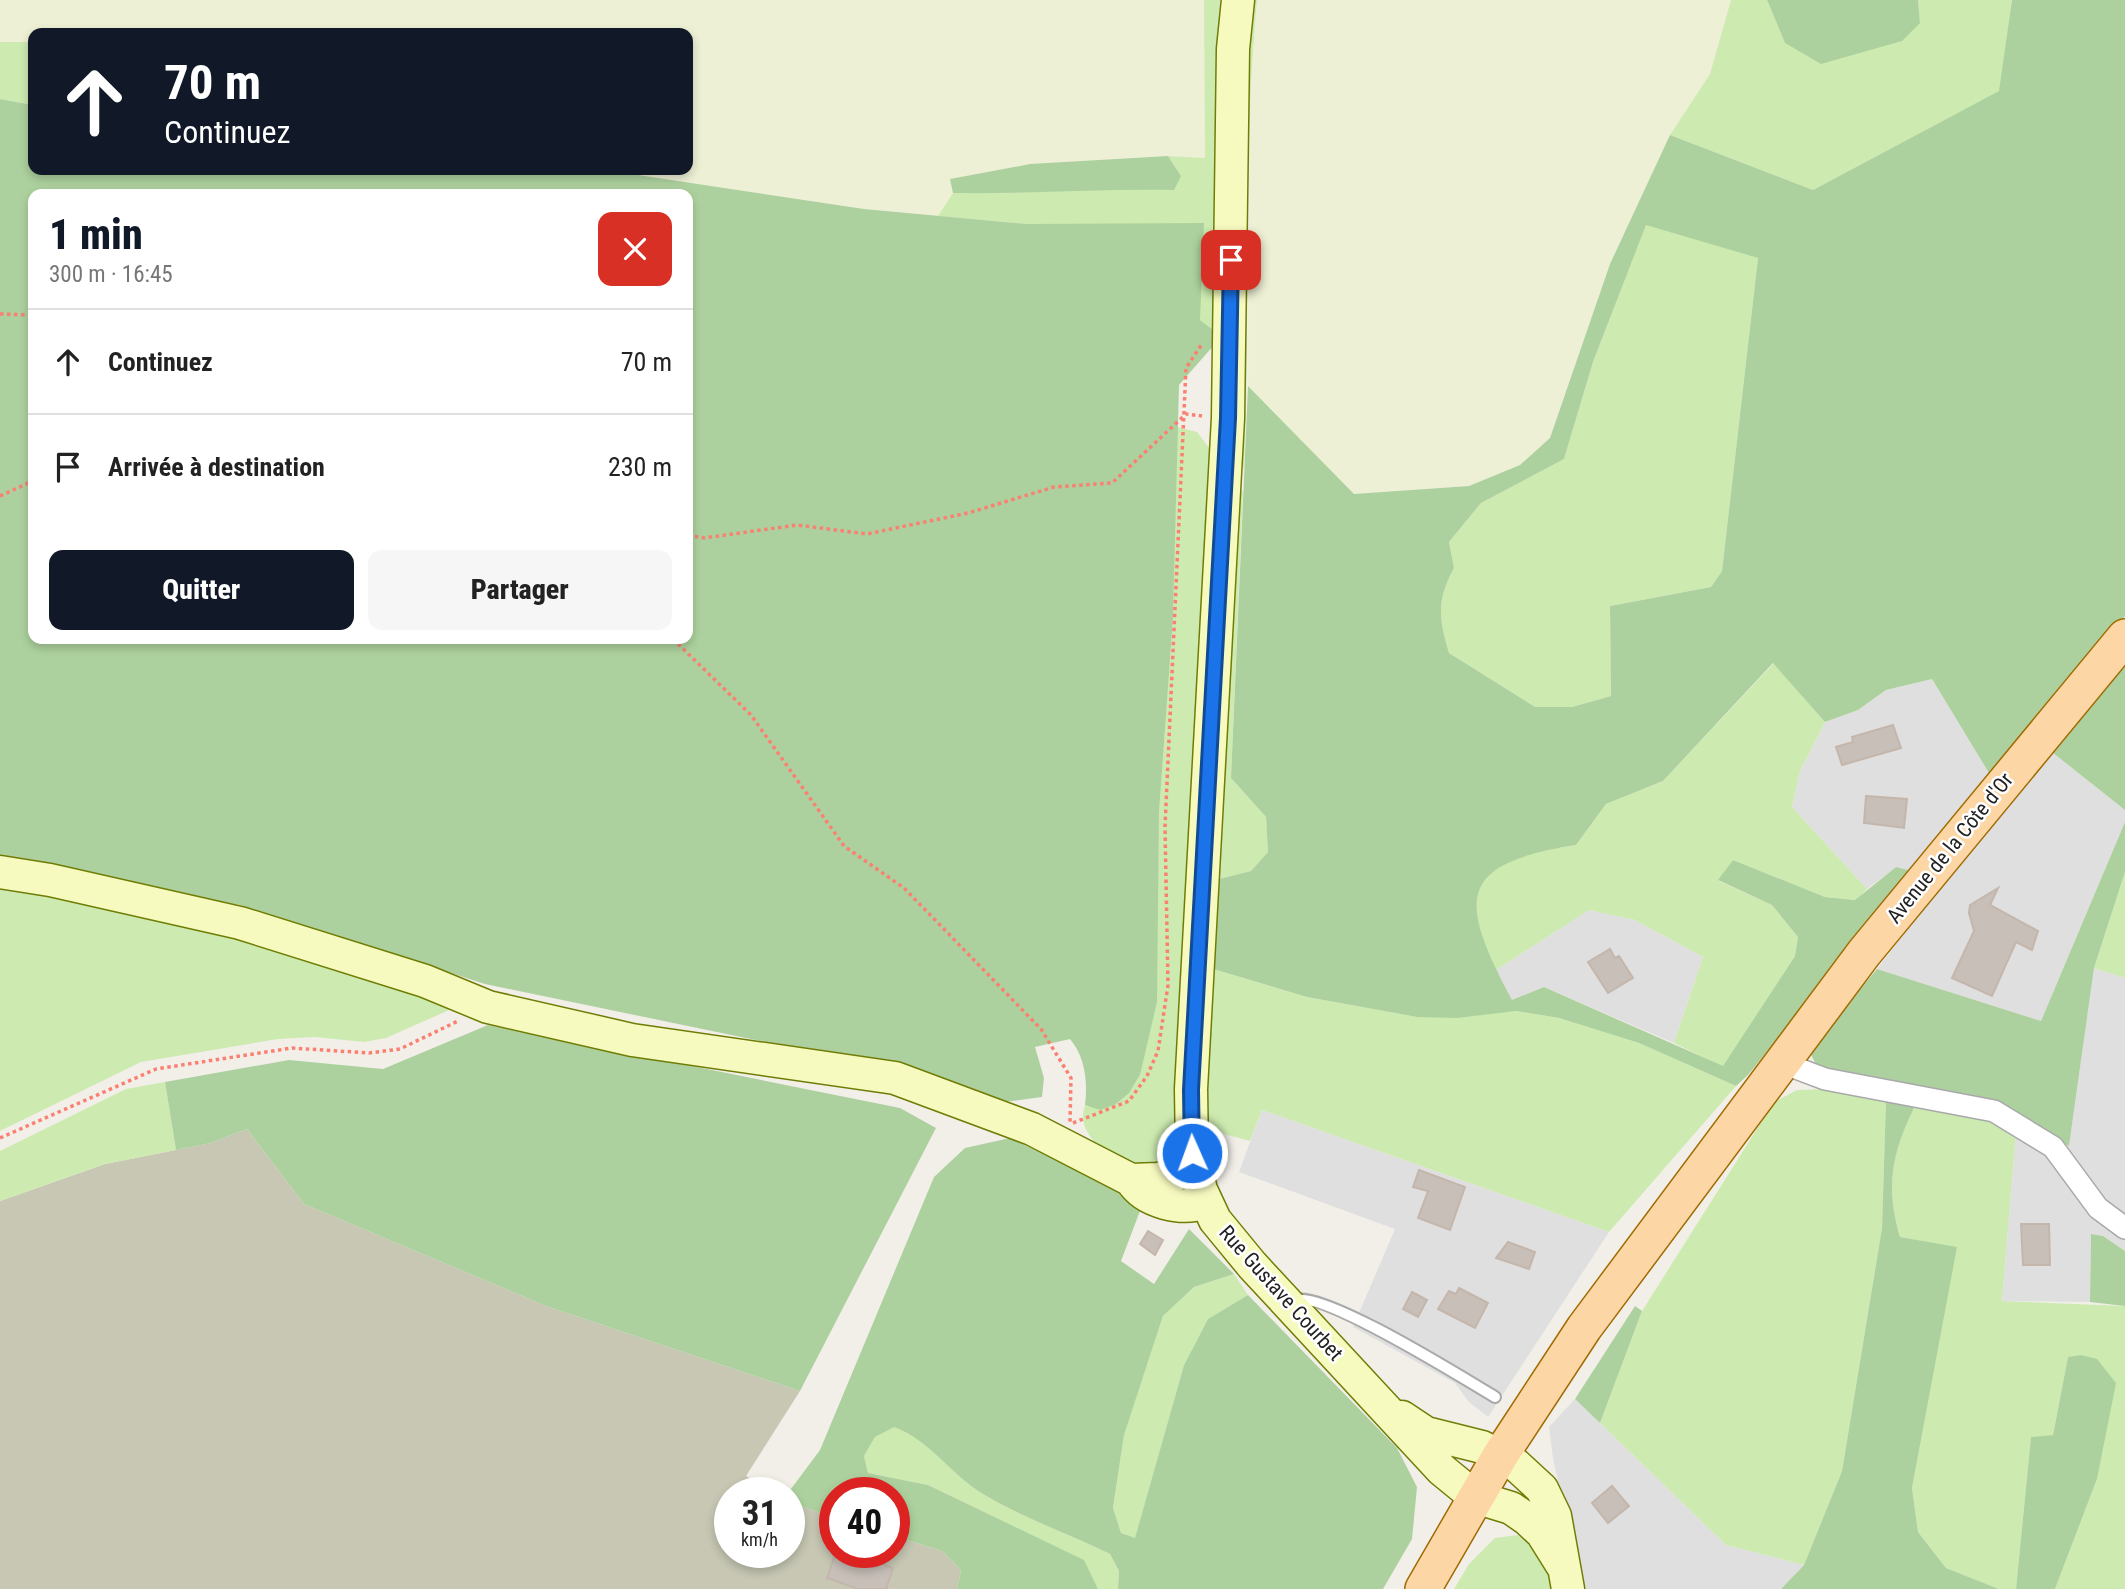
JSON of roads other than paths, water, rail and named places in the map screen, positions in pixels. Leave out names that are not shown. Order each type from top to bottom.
[{"type":"main road","name":"Avenue de la Côte d'Or","points":[[1423,1589],[1500,1456],[1584,1328],[1780,1062],[1872,943],[2125,637]]},
{"type":"street","name":"Rue Gustave Courbet","points":[[1238,0],[1233,49],[1228,418],[1191,1090],[1190,1135],[1195,1170],[1214,1220],[1288,1304],[1391,1411],[1424,1452],[1475,1497]]},
{"type":"street","points":[[0,872],[50,880],[240,923],[425,981],[488,1007],[632,1040],[895,1078],[1032,1129],[1131,1180],[1140,1191],[1169,1204],[1188,1207],[1205,1202]]},
{"type":"street","points":[[1780,1062],[1825,1079],[1994,1111],[2053,1147],[2098,1208],[2125,1228]]},
{"type":"street","points":[[1131,1180],[1158,1179],[1195,1170]]},
{"type":"street","name":"Rue Gustave Courbet","points":[[1391,1411],[1426,1433],[1482,1447],[1500,1456],[1516,1465],[1542,1489],[1556,1516],[1565,1577]]},
{"type":"street","points":[[1475,1497],[1511,1508],[1527,1519],[1542,1533],[1565,1577]]},
{"type":"lane","points":[[1288,1304],[1297,1298],[1319,1301],[1391,1336],[1495,1397]]}]
